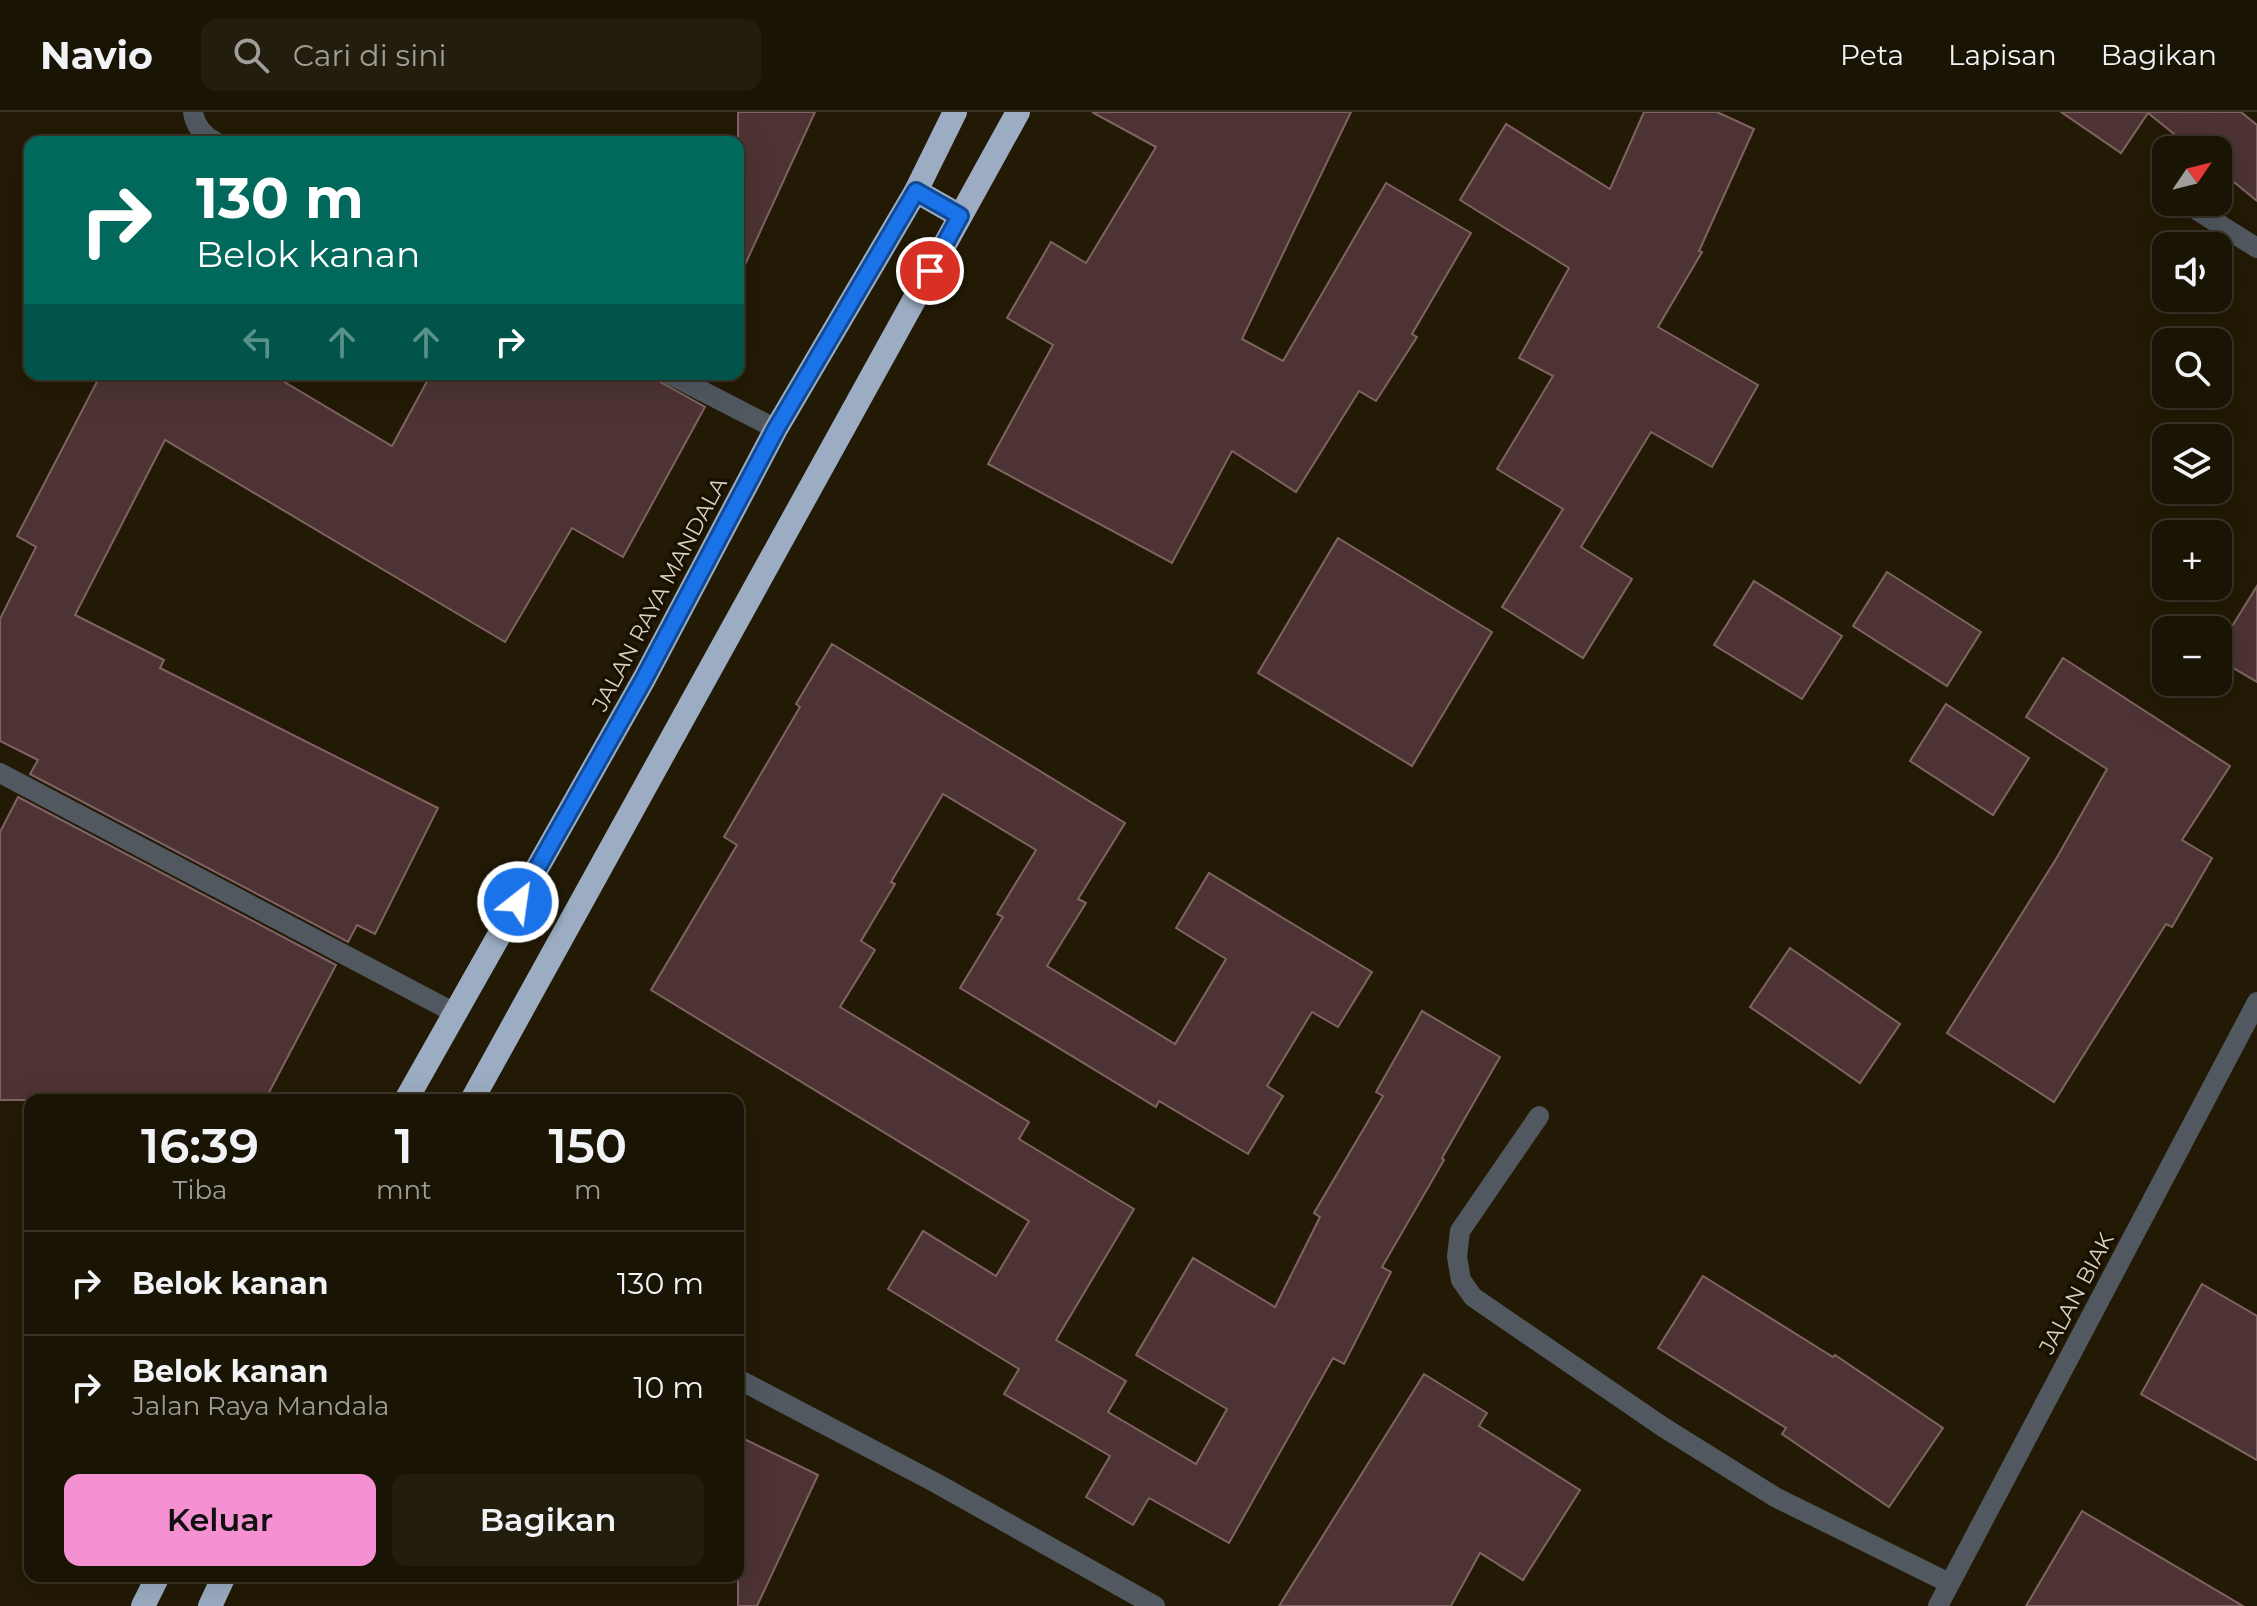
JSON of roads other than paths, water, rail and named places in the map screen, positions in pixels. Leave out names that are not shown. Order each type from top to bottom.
[{"type":"highway","name":"JALAN RAYA MANDALA","points":[[409,1094],[644,679],[776,429],[916,191],[955,112]]},
{"type":"highway","points":[[475,1094],[1018,112]]},
{"type":"highway","points":[[916,191],[960,216]]},
{"type":"highway","points":[[143,1606],[155,1582]]},
{"type":"highway","points":[[210,1606],[221,1582]]},
{"type":"street","points":[[193,112],[194,120],[205,136]]},
{"type":"street","points":[[2206,216],[2257,248]]},
{"type":"street","points":[[681,380],[776,429]]},
{"type":"street","points":[[0,773],[455,1013]]},
{"type":"street","name":"JALAN BIAK","points":[[1938,1606],[2257,1002]]},
{"type":"street","points":[[1539,1116],[1460,1231],[1457,1257],[1461,1280],[1473,1297],[1663,1427],[1775,1497],[1949,1583]]},
{"type":"street","points":[[744,1382],[936,1483],[1155,1606]]}]
